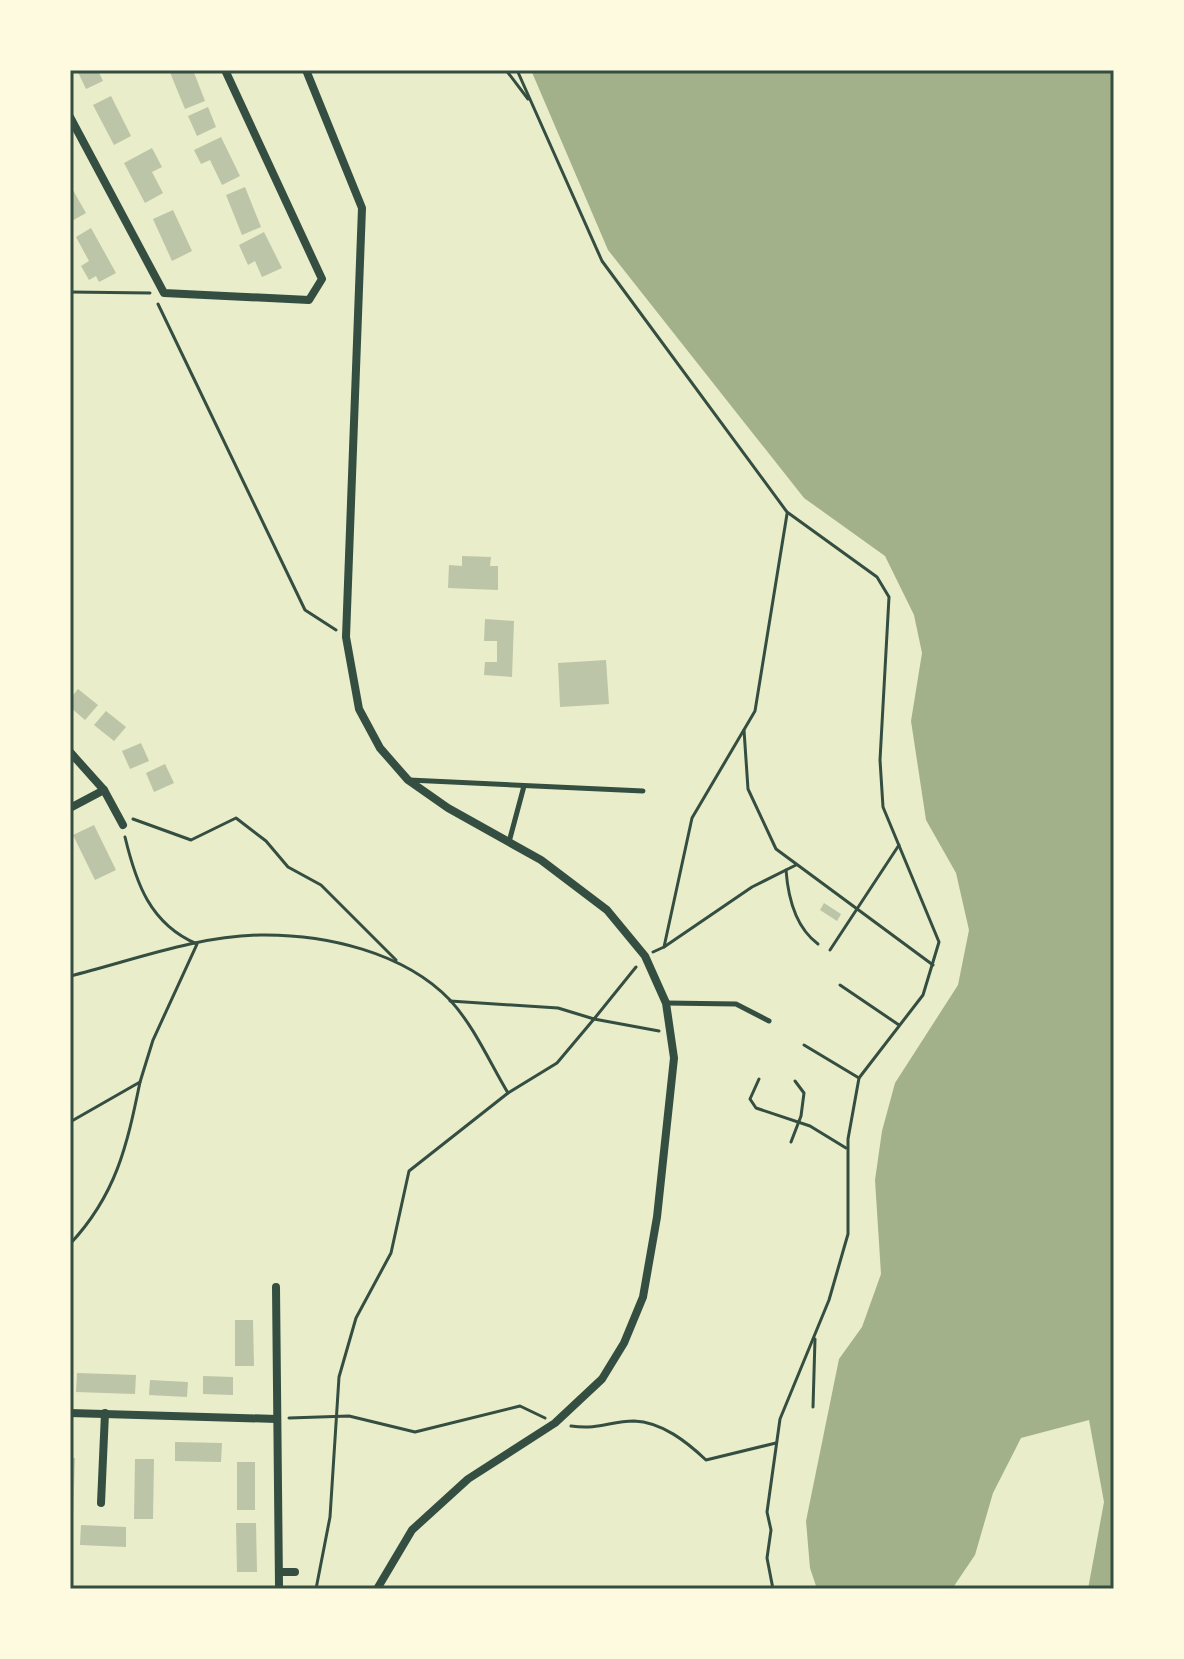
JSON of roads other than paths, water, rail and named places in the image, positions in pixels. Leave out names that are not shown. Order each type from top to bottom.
[{"type":"street","points":[[70,117],[164,293],[309,300],[317,292],[322,279],[225,70]]},
{"type":"street","points":[[306,70],[362,208],[346,637],[359,709],[380,748],[408,780],[448,808],[541,860],[607,910],[645,956],[666,1003],[674,1058],[657,1217],[643,1297],[624,1343],[602,1379],[555,1423],[468,1479],[412,1530],[377,1589]]},
{"type":"street","points":[[70,752],[104,790],[120,821]]},
{"type":"street","points":[[70,808],[104,790]]},
{"type":"street","points":[[276,1287],[279,1586]]},
{"type":"street","points":[[70,1413],[277,1419]]},
{"type":"street","points":[[101,1503],[105,1413]]},
{"type":"street","points":[[279,1572],[295,1572]]},
{"type":"lane","points":[[408,780],[643,791]]},
{"type":"lane","points":[[509,843],[524,785]]},
{"type":"lane","points":[[666,1003],[736,1004],[769,1021]]}]
